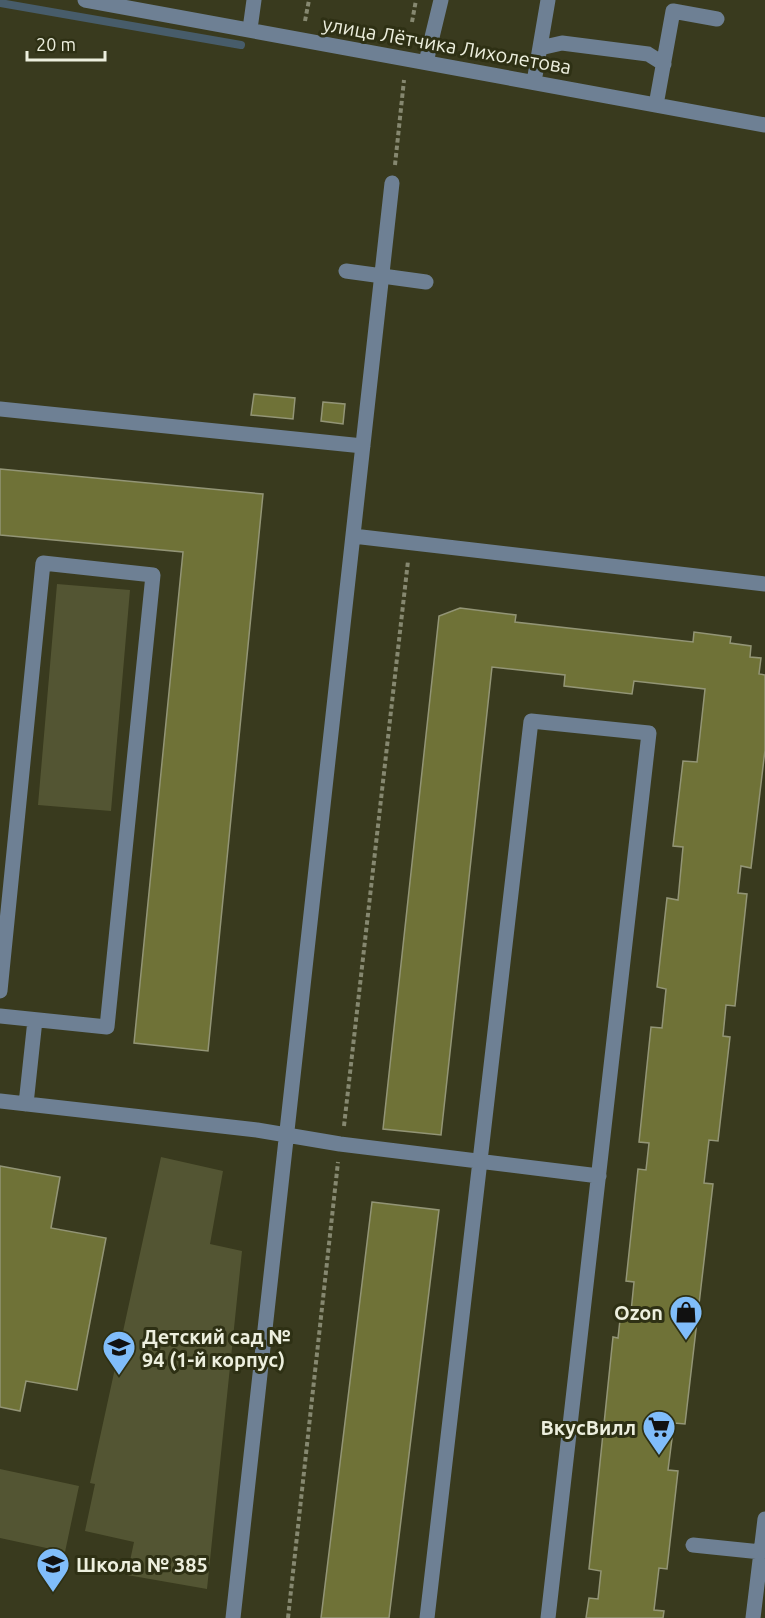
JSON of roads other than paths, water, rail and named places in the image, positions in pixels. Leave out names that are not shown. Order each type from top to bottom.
[{"type":"street","name":"улица Лётчика Лихолетова","points":[[85,0],[765,125]]},
{"type":"street","points":[[250,30],[254,0]]},
{"type":"street","points":[[426,62],[441,0]]},
{"type":"street","points":[[534,82],[548,0]]},
{"type":"street","points":[[656,105],[673,11],[717,19]]},
{"type":"street","points":[[540,48],[562,43],[648,54],[664,64]]},
{"type":"street","points":[[233,1618],[393,183]]},
{"type":"street","points":[[346,271],[426,282]]},
{"type":"street","points":[[0,409],[363,446]]},
{"type":"street","points":[[353,536],[765,584]]},
{"type":"street","points":[[0,991],[43,563],[153,574],[107,1027],[0,1016]]},
{"type":"street","points":[[427,1618],[482,1162],[531,720],[650,733],[548,1618]]},
{"type":"street","points":[[26,1104],[34,1020]]},
{"type":"street","points":[[0,1101],[287,1135],[340,1144],[599,1176]]},
{"type":"street","points":[[753,1618],[765,1520]]},
{"type":"street","points":[[693,1545],[761,1552]]},
{"type":"waterway","points":[[0,3],[241,45]]},
{"type":"place","name":"Ozon","points":[[686,1341]]},
{"type":"place","name":"Детский сад № 94 (1-й корпус)","points":[[119,1376]]},
{"type":"place","name":"ВкусВилл","points":[[659,1456]]},
{"type":"place","name":"Школа № 385","points":[[53,1593]]}]
